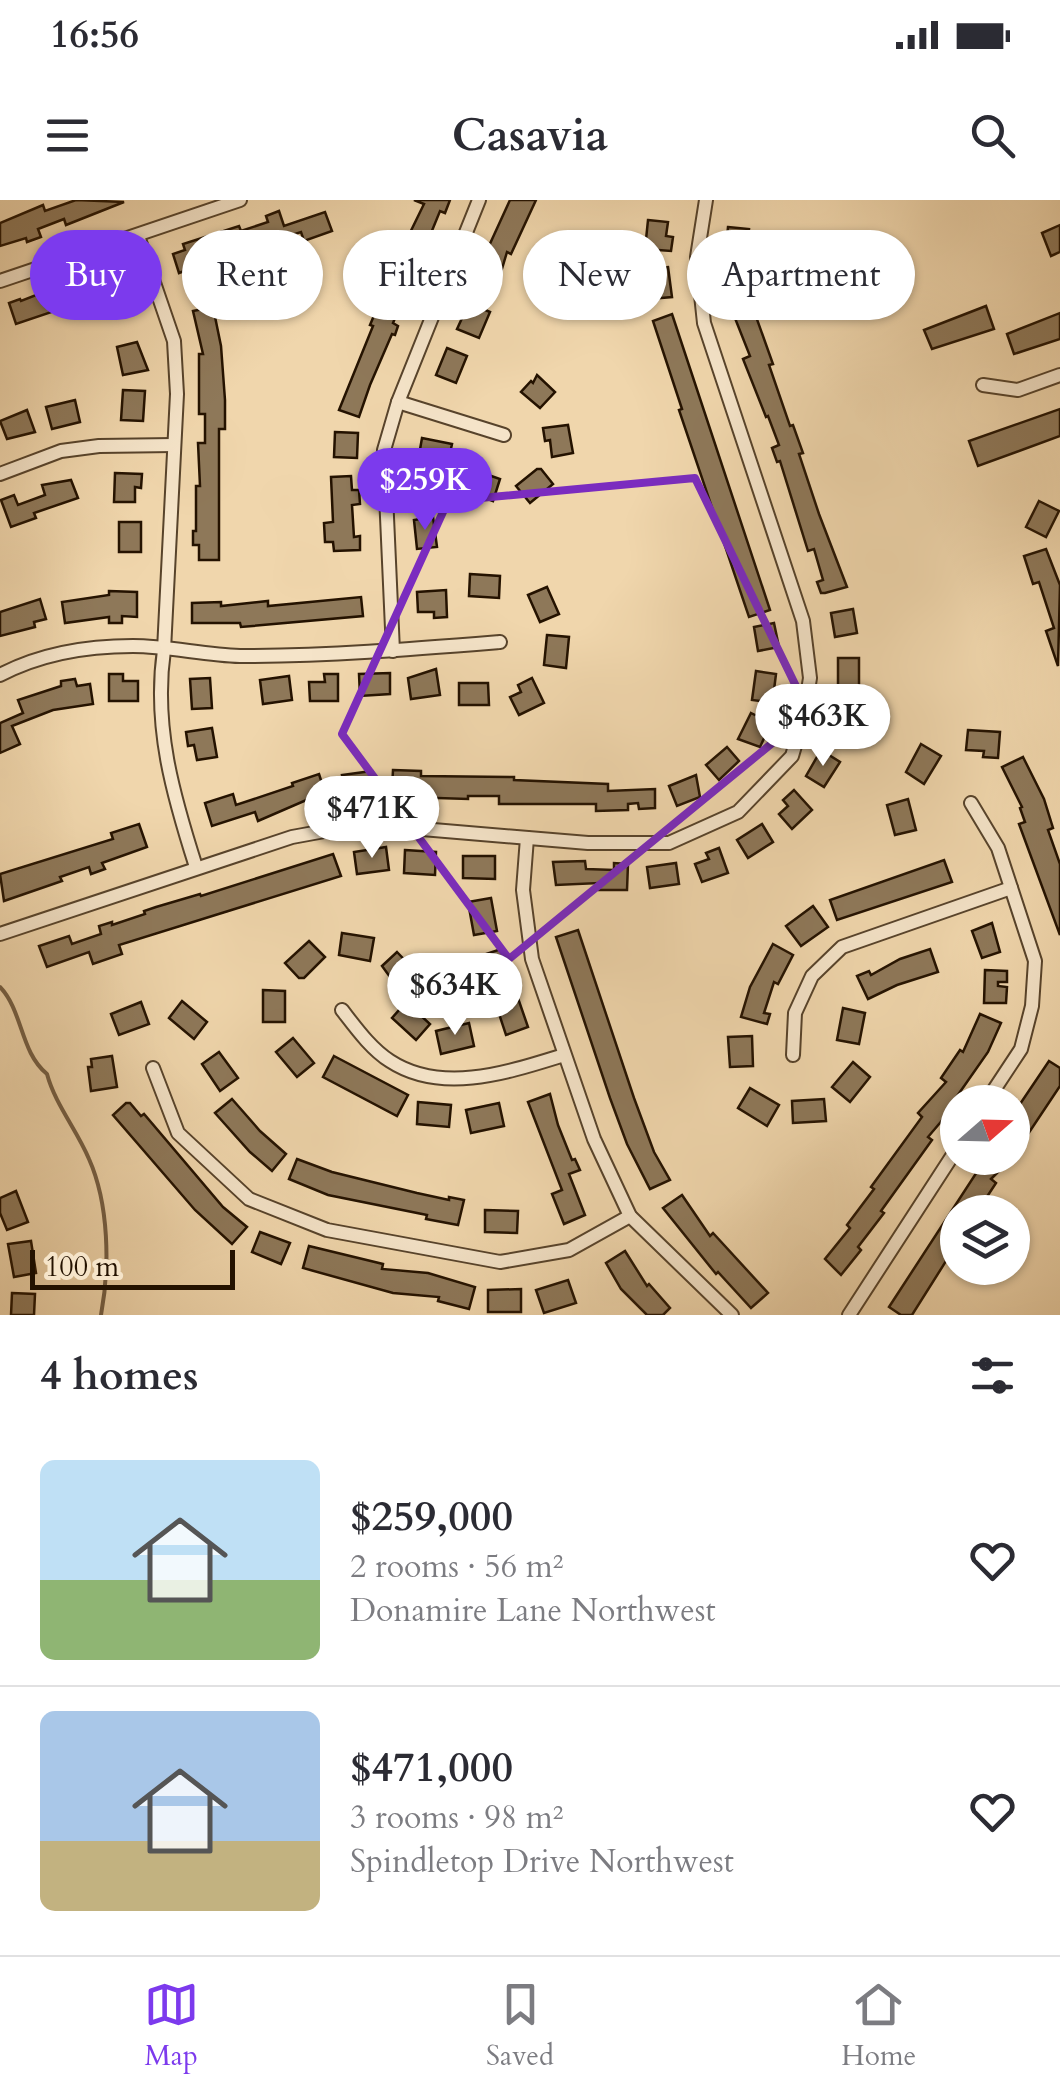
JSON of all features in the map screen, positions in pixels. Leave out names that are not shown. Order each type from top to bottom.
[{"type":"street","points":[[155,230],[240,200]]},
{"type":"street","points":[[393,651],[384,450],[398,402],[479,200]]},
{"type":"street","points":[[0,934],[292,837],[362,824],[588,843],[669,844],[738,812],[792,756],[810,678],[803,621],[704,323],[697,257],[706,200]]},
{"type":"street","points":[[0,281],[30,271]]},
{"type":"street","points":[[162,306],[174,341],[178,394],[160,684],[164,756],[196,867]]},
{"type":"street","points":[[983,385],[1018,390],[1060,375]]},
{"type":"street","points":[[398,402],[504,434]]},
{"type":"street","points":[[0,474],[61,451],[174,445]]},
{"type":"street","points":[[0,675],[63,652],[135,646],[236,656],[393,651],[500,642]]},
{"type":"street","points":[[971,802],[998,848],[1035,962],[1032,1006],[1021,1049],[997,1085]]},
{"type":"street","points":[[527,838],[523,890],[532,959],[594,1139],[630,1216],[732,1315]]},
{"type":"street","points":[[793,1055],[795,1013],[812,976],[842,946],[1011,888]]},
{"type":"street","points":[[342,1010],[389,1061],[425,1078],[470,1078],[564,1056]]},
{"type":"street","points":[[153,1068],[178,1133],[249,1199],[327,1230],[500,1262],[570,1250],[630,1216]]},
{"type":"street","points":[[849,1315],[940,1175]]},
{"type":"highlighted area","points":[[695,478],[809,713],[509,959],[342,734],[448,501]]},
{"type":"building","points":[[76,200],[124,202],[66,225],[64,219],[30,230],[27,242],[26,238],[0,246],[0,223],[43,205],[45,211]]},
{"type":"building","points":[[414,200],[450,200],[445,213],[440,211],[432,230],[411,230],[424,204]]},
{"type":"building","points":[[510,200],[536,200],[503,265],[503,230],[496,230]]},
{"type":"building","points":[[279,211],[284,226],[325,212],[332,231],[323,234],[323,230],[244,230],[268,222],[266,216]]},
{"type":"building","points":[[648,220],[668,222],[667,230],[647,230]]},
{"type":"building","points":[[1060,225],[1060,252],[1051,256],[1042,233]]},
{"type":"building","points":[[667,236],[673,237],[671,251],[667,251]]},
{"type":"building","points":[[182,251],[182,272],[179,273],[173,254]]},
{"type":"building","points":[[667,267],[672,297],[667,297]]},
{"type":"building","points":[[30,297],[30,319],[16,324],[9,303]]},
{"type":"building","points":[[986,306],[994,329],[932,349],[924,330]]},
{"type":"building","points":[[1060,313],[1060,339],[1014,354],[1007,334]]},
{"type":"building","points":[[672,314],[770,610],[749,617],[653,321],[667,320]]},
{"type":"building","points":[[195,320],[216,320],[225,400],[225,429],[219,429],[219,560],[199,560],[199,545],[193,545],[196,486],[200,486],[198,443],[205,443],[205,414],[199,414],[199,354],[203,354]]},
{"type":"building","points":[[372,320],[394,320],[398,326],[359,417],[339,410],[373,326]]},
{"type":"building","points":[[461,320],[487,320],[479,338],[457,329]]},
{"type":"building","points":[[736,320],[757,320],[773,364],[769,365],[803,453],[799,454],[819,514],[847,587],[821,593],[817,582],[823,580],[814,549],[808,551],[780,461],[777,462],[772,448],[779,445],[743,359],[750,356]]},
{"type":"building","points":[[137,342],[148,370],[123,375],[117,347]]},
{"type":"building","points":[[447,348],[467,356],[456,383],[436,375]]},
{"type":"building","points":[[537,375],[555,392],[540,408],[521,392]]},
{"type":"building","points":[[123,390],[145,391],[143,421],[121,420]]},
{"type":"building","points":[[75,400],[80,422],[52,429],[46,407]]},
{"type":"building","points":[[1060,409],[1060,436],[978,466],[969,441]]},
{"type":"building","points":[[27,410],[35,432],[7,439],[0,421]]},
{"type":"building","points":[[568,425],[573,453],[552,457],[550,440],[545,441],[543,428]]},
{"type":"building","points":[[335,432],[358,433],[357,458],[334,457]]},
{"type":"building","points":[[422,438],[452,444],[447,467],[418,461]]},
{"type":"building","points":[[537,469],[553,484],[530,503],[516,486]]},
{"type":"building","points":[[477,471],[500,479],[493,501],[469,492]]},
{"type":"building","points":[[115,473],[142,474],[141,488],[135,487],[135,502],[114,502]]},
{"type":"building","points":[[351,476],[352,490],[359,490],[360,504],[352,505],[354,537],[360,536],[360,550],[334,551],[333,542],[325,542],[324,523],[333,522],[331,477]]},
{"type":"building","points":[[71,480],[78,498],[34,513],[36,518],[11,527],[1,500],[14,495],[18,505],[45,495],[42,485]]},
{"type":"building","points":[[1039,501],[1059,511],[1046,537],[1026,527]]},
{"type":"building","points":[[433,517],[437,547],[417,549],[414,520]]},
{"type":"building","points":[[119,522],[141,522],[141,552],[119,552]]},
{"type":"building","points":[[1046,549],[1060,585],[1058,666],[1046,631],[1054,628],[1039,582],[1033,584],[1024,556]]},
{"type":"building","points":[[470,574],[500,576],[499,598],[469,596]]},
{"type":"building","points":[[547,587],[559,614],[540,622],[528,595]]},
{"type":"building","points":[[446,590],[447,617],[434,618],[434,612],[418,612],[417,592]]},
{"type":"building","points":[[109,591],[137,592],[137,617],[122,616],[122,623],[109,623],[109,617],[65,623],[62,602],[109,595]]},
{"type":"building","points":[[361,597],[363,616],[241,627],[240,623],[192,623],[192,603],[221,602],[221,606],[268,601],[268,606]]},
{"type":"building","points":[[40,599],[46,619],[34,622],[35,627],[0,636],[0,612]]},
{"type":"building","points":[[853,609],[857,633],[835,637],[831,613]]},
{"type":"building","points":[[774,623],[779,647],[758,651],[754,627]]},
{"type":"building","points":[[547,635],[569,637],[566,668],[544,665]]},
{"type":"building","points":[[838,658],[859,658],[859,688],[838,687]]},
{"type":"building","points":[[436,669],[440,695],[411,699],[408,678]]},
{"type":"building","points":[[756,671],[776,674],[774,690],[780,691],[778,703],[752,700]]},
{"type":"building","points":[[390,673],[390,694],[360,696],[359,674]]},
{"type":"building","points":[[109,674],[123,674],[123,681],[138,681],[138,701],[109,701]]},
{"type":"building","points":[[324,674],[338,674],[338,701],[310,701],[309,682],[325,682]]},
{"type":"building","points":[[289,676],[292,700],[263,704],[260,680]]},
{"type":"building","points":[[210,678],[212,708],[192,709],[190,679]]},
{"type":"building","points":[[532,678],[544,703],[519,715],[510,697],[521,692],[518,685]]},
{"type":"building","points":[[75,679],[77,686],[90,684],[93,704],[53,710],[12,726],[20,744],[0,753],[0,723],[23,713],[18,700]]},
{"type":"building","points":[[459,683],[488,683],[489,705],[459,705]]},
{"type":"building","points":[[838,704],[858,710],[851,737],[825,730],[828,718],[834,720]]},
{"type":"building","points":[[751,713],[771,723],[760,747],[738,739]]},
{"type":"building","points":[[212,728],[217,757],[197,760],[194,745],[188,746],[186,732]]},
{"type":"building","points":[[968,730],[1000,732],[998,758],[983,757],[984,751],[966,750]]},
{"type":"building","points":[[921,744],[941,756],[924,784],[906,772]]},
{"type":"building","points":[[727,747],[739,761],[719,780],[706,765]]},
{"type":"building","points":[[821,750],[840,762],[824,787],[806,776]]},
{"type":"building","points":[[1023,757],[1053,828],[1048,830],[1060,864],[1060,935],[1019,824],[1025,822],[1022,807],[1002,767]]},
{"type":"building","points":[[393,770],[421,771],[421,776],[608,784],[608,791],[655,789],[655,808],[639,809],[638,803],[628,804],[628,810],[596,811],[596,804],[499,804],[499,796],[406,797],[406,790],[392,789]]},
{"type":"building","points":[[372,771],[375,792],[346,796],[342,775]]},
{"type":"building","points":[[319,774],[327,799],[313,804],[311,798],[258,821],[255,812],[212,826],[205,803],[233,794],[236,805]]},
{"type":"building","points":[[696,775],[700,797],[677,806],[669,786]]},
{"type":"building","points":[[794,790],[812,810],[792,829],[779,814],[788,806],[783,800]]},
{"type":"building","points":[[908,799],[916,830],[895,835],[887,805]]},
{"type":"building","points":[[139,824],[147,847],[102,863],[105,869],[91,874],[89,867],[4,901],[0,874],[113,839],[111,833]]},
{"type":"building","points":[[762,824],[773,842],[748,858],[737,840]]},
{"type":"building","points":[[386,847],[389,870],[357,874],[354,852]]},
{"type":"building","points":[[719,848],[728,873],[702,882],[695,864],[709,859],[706,853]]},
{"type":"building","points":[[405,850],[436,852],[435,875],[404,873]]},
{"type":"building","points":[[333,854],[341,876],[119,945],[122,954],[93,964],[89,952],[47,967],[39,946],[69,936],[72,944],[101,934],[99,926]]},
{"type":"building","points":[[463,856],[495,856],[495,879],[463,878]]},
{"type":"building","points":[[944,860],[952,882],[837,920],[830,900]]},
{"type":"building","points":[[585,861],[586,869],[614,870],[614,863],[628,864],[627,890],[599,890],[599,883],[556,885],[553,862]]},
{"type":"building","points":[[676,863],[679,884],[650,888],[647,867]]},
{"type":"building","points":[[491,898],[497,931],[474,935],[468,902]]},
{"type":"building","points":[[813,906],[828,927],[801,946],[786,926]]},
{"type":"building","points":[[992,923],[1000,952],[982,958],[972,931]]},
{"type":"building","points":[[578,930],[634,1098],[654,1152],[670,1180],[650,1189],[627,1144],[556,937]]},
{"type":"building","points":[[342,933],[374,938],[370,961],[339,955]]},
{"type":"building","points":[[309,941],[325,957],[304,978],[299,978],[285,963]]},
{"type":"building","points":[[773,944],[793,955],[778,984],[774,982],[764,1013],[770,1014],[767,1024],[741,1017],[750,987]]},
{"type":"building","points":[[501,949],[528,1027],[506,1035],[480,956]]},
{"type":"building","points":[[930,949],[938,972],[868,999],[857,976],[869,971],[871,975]]},
{"type":"building","points":[[397,952],[419,975],[401,992],[382,966]]},
{"type":"building","points":[[985,970],[1007,971],[1007,982],[998,982],[998,986],[1007,987],[1006,1003],[984,1003]]},
{"type":"building","points":[[263,990],[285,991],[285,1022],[263,1022]]},
{"type":"building","points":[[182,1001],[207,1022],[194,1039],[169,1018]]},
{"type":"building","points":[[141,1002],[149,1024],[119,1035],[111,1014]]},
{"type":"building","points":[[406,1002],[430,1024],[416,1040],[392,1018]]},
{"type":"building","points":[[843,1008],[865,1013],[859,1044],[837,1040]]},
{"type":"building","points":[[980,1014],[1001,1023],[988,1052],[965,1085],[943,1085],[946,1082],[941,1078],[960,1050],[963,1052]]},
{"type":"building","points":[[469,1023],[474,1046],[441,1054],[436,1031]]},
{"type":"building","points":[[752,1036],[753,1066],[730,1067],[728,1037]]},
{"type":"building","points":[[293,1038],[314,1063],[297,1077],[276,1052]]},
{"type":"building","points":[[219,1052],[238,1078],[220,1091],[202,1064]]},
{"type":"building","points":[[112,1056],[117,1087],[91,1091],[91,1059]]},
{"type":"building","points":[[334,1056],[408,1095],[397,1116],[323,1077]]},
{"type":"building","points":[[1049,1061],[1060,1068],[1060,1086],[1030,1131],[1030,1089]]},
{"type":"building","points":[[853,1062],[870,1077],[850,1102],[832,1087]]},
{"type":"building","points":[[750,1088],[779,1105],[767,1126],[738,1108]]},
{"type":"building","points":[[940,1089],[940,1123],[928,1137],[932,1140],[841,1275],[825,1259],[850,1228],[847,1225],[874,1189],[871,1187],[922,1117],[918,1113]]},
{"type":"building","points":[[550,1094],[558,1125],[580,1170],[569,1174],[585,1215],[564,1224],[552,1194],[562,1190],[528,1102]]},
{"type":"building","points":[[232,1099],[286,1154],[272,1171],[215,1113]]},
{"type":"building","points":[[824,1099],[826,1121],[793,1123],[792,1101]]},
{"type":"building","points":[[418,1102],[451,1105],[449,1127],[417,1124]]},
{"type":"building","points":[[126,1103],[141,1116],[144,1114],[223,1207],[247,1227],[232,1244],[195,1210],[113,1115]]},
{"type":"building","points":[[499,1103],[504,1126],[471,1133],[466,1110]]},
{"type":"building","points":[[297,1159],[417,1193],[464,1200],[458,1225],[328,1195],[289,1179]]},
{"type":"building","points":[[975,1175],[995,1175],[991,1179],[996,1183],[988,1195],[962,1195]]},
{"type":"building","points":[[16,1191],[28,1222],[7,1230],[0,1213],[0,1198]]},
{"type":"building","points":[[682,1195],[710,1236],[713,1233],[768,1293],[751,1308],[716,1274],[663,1208]]},
{"type":"building","points":[[485,1210],[518,1211],[517,1233],[485,1232]]},
{"type":"building","points":[[940,1229],[940,1271],[912,1315],[901,1315],[889,1307]]},
{"type":"building","points":[[260,1232],[290,1243],[281,1264],[252,1252]]},
{"type":"building","points":[[31,1241],[36,1273],[14,1277],[8,1244]]},
{"type":"building","points":[[309,1246],[383,1264],[382,1269],[428,1273],[475,1287],[469,1309],[438,1301],[439,1297],[393,1293],[303,1268]]},
{"type":"building","points":[[625,1251],[647,1286],[670,1308],[663,1315],[647,1315],[621,1289],[606,1263]]},
{"type":"building","points":[[568,1280],[576,1303],[544,1313],[536,1290]]},
{"type":"building","points":[[521,1289],[521,1312],[488,1312],[488,1290]]},
{"type":"building","points":[[12,1293],[35,1294],[34,1315],[11,1315]]},
{"type":"waterway","points":[[0,987],[96,1177],[106,1236],[101,1315]]}]
